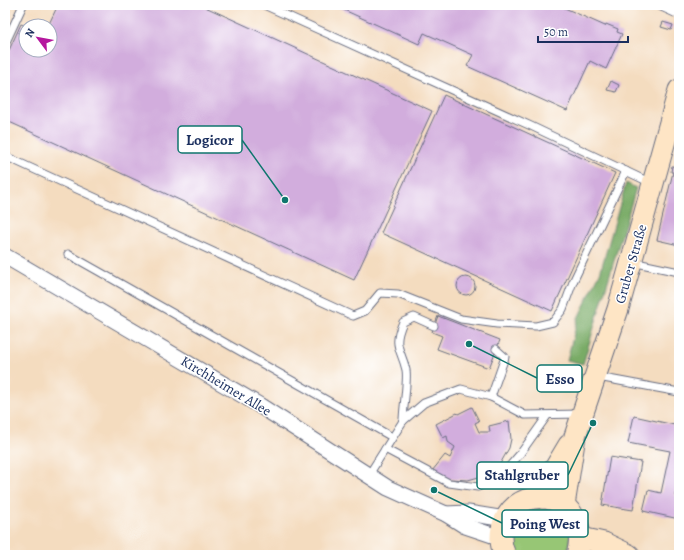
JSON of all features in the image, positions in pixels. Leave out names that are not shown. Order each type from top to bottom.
[{"type":"street","name":"Gruber Straße","points":[[564,505],[575,436],[596,376],[632,262],[679,90]]},
{"type":"street","name":"Kirchheimer Allee","points":[[5,256],[259,405],[368,476],[410,500],[446,514],[468,514],[504,537]]},
{"type":"street","name":"Gruber Straße","points":[[543,498],[551,475],[575,436]]},
{"type":"street","points":[[504,537],[510,512],[521,503],[543,498],[558,501],[570,510],[578,523],[578,549],[604,543],[629,555]]},
{"type":"lane","points":[[5,44],[23,5]]},
{"type":"lane","points":[[264,5],[517,119],[654,184]]},
{"type":"lane","points":[[657,5],[679,15]]},
{"type":"lane","points":[[5,156],[353,316],[365,311],[380,293],[398,294],[461,319],[497,324],[536,326],[553,322],[563,309],[576,276],[626,171]]},
{"type":"lane","points":[[68,254],[392,437]]},
{"type":"lane","points":[[632,262],[679,272]]},
{"type":"lane","points":[[403,421],[406,371],[398,349],[397,335],[403,322],[414,318],[434,326]]},
{"type":"lane","points":[[491,397],[505,357],[496,349]]},
{"type":"lane","points":[[596,376],[679,392]]},
{"type":"lane","points":[[368,476],[403,421],[424,403],[462,389],[491,397],[525,415],[547,416],[583,414]]},
{"type":"lane","points":[[385,449],[449,483],[478,487],[501,476],[520,454],[547,416]]},
{"type":"green space","points":[[626,183],[636,188],[583,364],[567,360],[578,318],[600,273]]},
{"type":"green space","points":[[540,507],[555,511],[567,525],[570,537],[564,555],[517,555],[511,538],[511,531],[518,519],[524,514]]},
{"type":"building","points":[[58,5],[201,5],[432,111],[354,280],[5,120],[5,59],[18,31],[18,58],[58,58],[58,18],[52,18]]},
{"type":"building","points":[[333,5],[558,5],[605,26],[606,24],[618,29],[617,32],[622,34],[606,69],[590,61],[567,111],[467,66],[473,55],[424,33],[419,44]]},
{"type":"building","points":[[663,22],[673,25],[671,30],[661,27]]},
{"type":"building","points":[[611,81],[619,85],[616,92],[607,90]]},
{"type":"building","points":[[444,95],[615,173],[552,311],[381,233]]},
{"type":"building","points":[[672,166],[679,167],[679,245],[657,240],[673,172],[671,172]]},
{"type":"building","points":[[466,277],[470,278],[474,282],[474,290],[470,294],[466,295],[462,294],[458,290],[457,286],[458,282],[462,278]]},
{"type":"building","points":[[438,316],[500,340],[489,368],[437,349],[442,336],[432,332]]},
{"type":"building","points":[[472,407],[479,421],[475,423],[479,432],[490,432],[489,426],[509,421],[511,439],[509,448],[500,464],[486,475],[468,480],[449,479],[432,471],[445,455],[450,458],[455,447],[448,442],[447,436],[443,438],[436,424]]},
{"type":"building","points":[[634,416],[679,426],[679,476],[675,495],[679,496],[679,519],[643,511],[648,490],[661,493],[670,451],[628,443]]},
{"type":"building","points":[[610,457],[641,462],[633,510],[602,505]]},
{"type":"place","name":"Logicor","points":[[285,200]]},
{"type":"place","name":"Esso","points":[[469,344]]},
{"type":"place","name":"Stahlgruber","points":[[593,423]]},
{"type":"place","name":"Poing West","points":[[434,490]]}]
